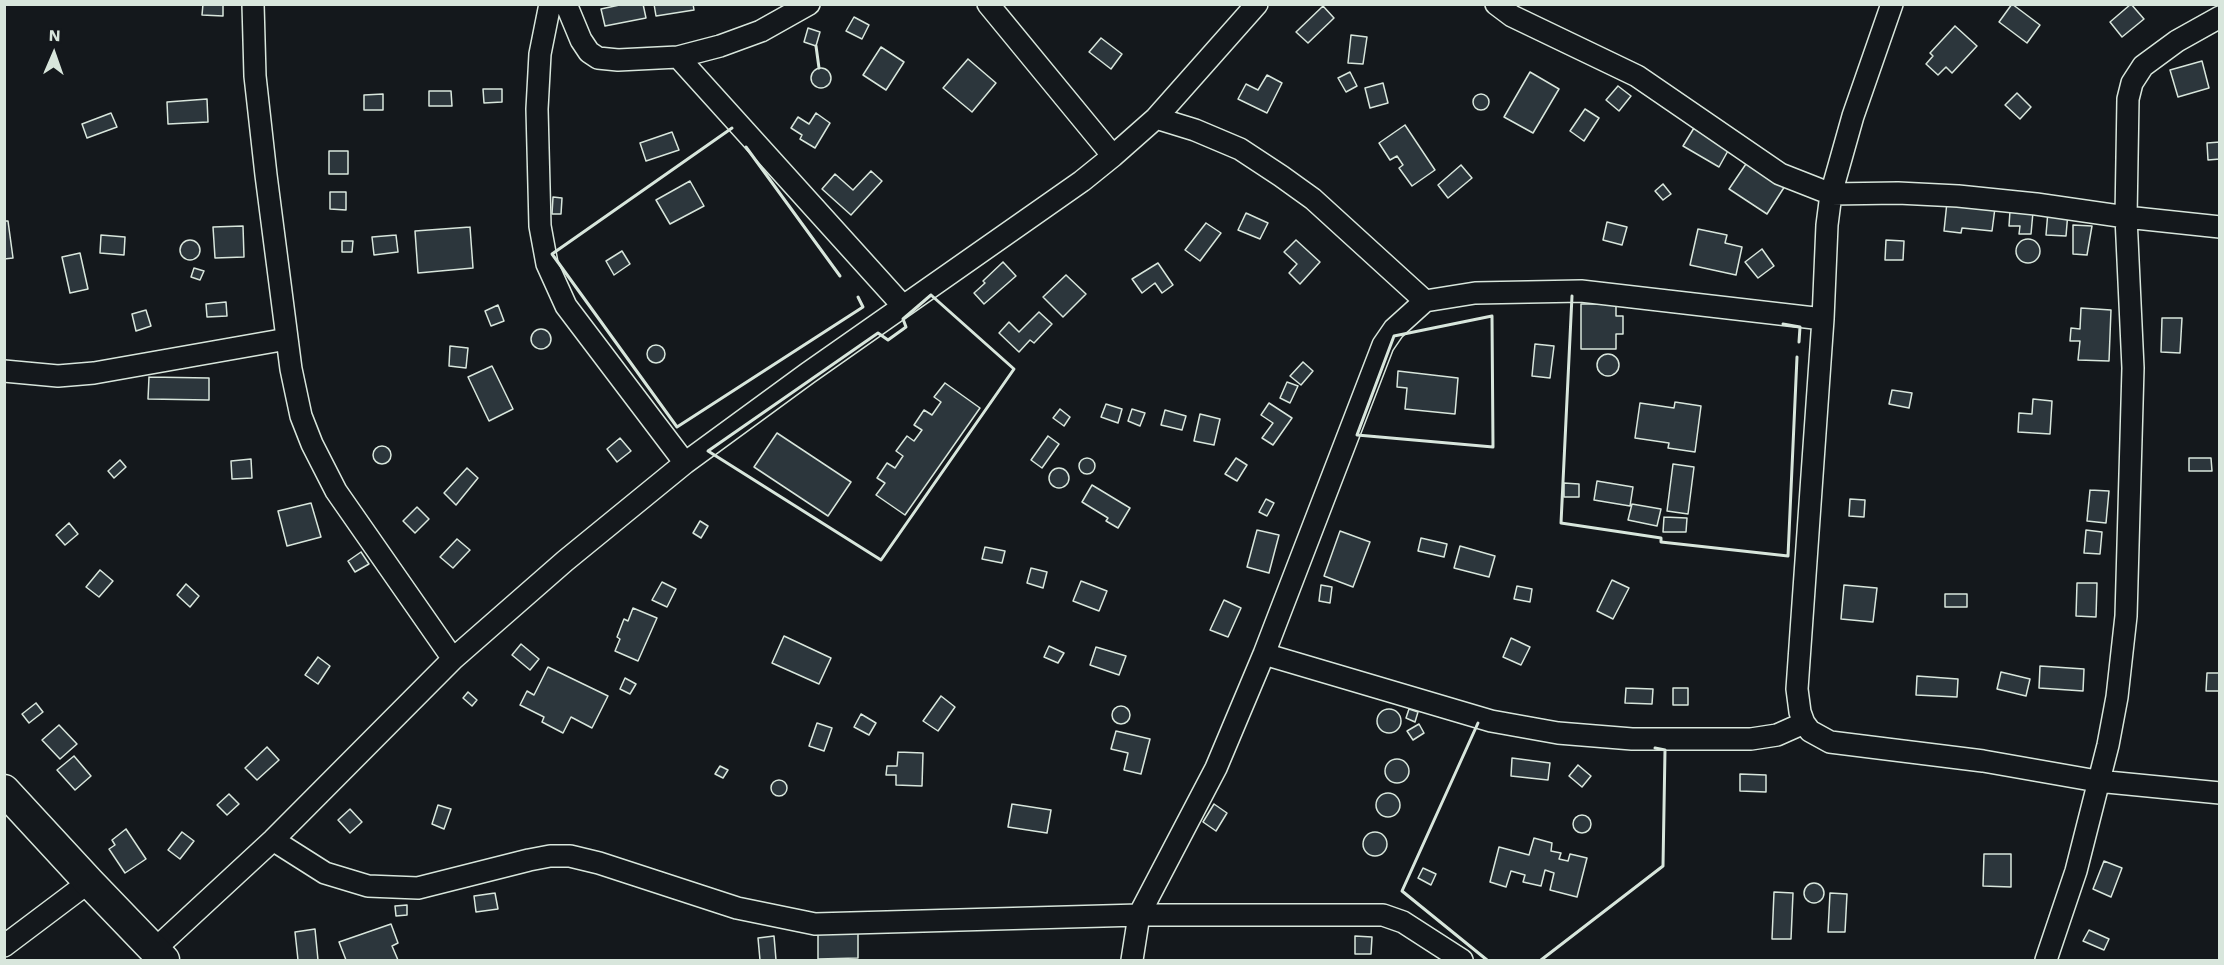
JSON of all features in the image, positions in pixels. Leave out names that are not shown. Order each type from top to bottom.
[{"type":"street","points":[[253,4],[255,76],[291,369],[301,416],[324,470],[336,491],[453,659]]},
{"type":"street","points":[[550,4],[540,54],[537,109],[540,226],[547,264],[566,306],[685,463]]},
{"type":"street","points":[[566,4],[580,40],[589,52],[598,58],[618,60],[678,57],[720,46],[761,31],[809,4]]},
{"type":"street","points":[[987,4],[1113,156]]},
{"type":"street","points":[[4,790],[159,955],[453,659],[565,561],[685,463],[1082,181],[1156,118],[1257,4]]},
{"type":"street","points":[[1496,4],[1512,16],[1637,76],[1780,174],[1831,194],[1898,193],[1958,196],[2220,227]]},
{"type":"street","points":[[1892,4],[1853,116],[1831,194],[1827,225],[1823,319],[1797,689],[1804,723],[1810,731],[1830,741],[1983,761],[2097,781],[2220,793]]},
{"type":"street","points":[[2046,960],[2076,870],[2108,745],[2117,697],[2126,616],[2133,368],[2126,217],[2128,99],[2132,83],[2143,66],[2177,41],[2220,18]]},
{"type":"street","points":[[678,57],[903,306]]},
{"type":"street","points":[[1156,118],[1195,130],[1240,149],[1281,176],[1313,199],[1425,301]]},
{"type":"street","points":[[1132,960],[1139,915],[1216,768],[1264,654],[1376,361],[1394,329],[1425,301],[1475,293],[1581,291],[1823,319]]},
{"type":"street","points":[[4,372],[58,376],[94,374],[287,339]]},
{"type":"street","points":[[1264,654],[1491,721],[1558,733],[1632,739],[1751,739],[1777,735],[1804,723]]},
{"type":"street","points":[[273,840],[325,873],[368,886],[418,888],[550,856],[570,856],[599,862],[738,908],[815,924],[1139,915],[1383,915],[1403,922],[1440,951],[1462,960]]},
{"type":"street","points":[[4,946],[89,882]]},
{"type":"building","points":[[203,4],[223,4],[223,16],[202,15]]},
{"type":"building","points":[[624,4],[643,4],[646,18],[605,26],[601,9]]},
{"type":"building","points":[[654,4],[693,4],[694,10],[656,16]]},
{"type":"building","points":[[2012,4],[2040,25],[2027,43],[1999,22]]},
{"type":"building","points":[[2131,4],[2144,19],[2122,37],[2110,22]]},
{"type":"building","points":[[1323,6],[1334,18],[1308,43],[1296,32]]},
{"type":"building","points":[[854,17],[869,25],[862,39],[846,31]]},
{"type":"building","points":[[1955,26],[1977,46],[1952,73],[1946,67],[1938,75],[1926,64],[1933,56],[1930,53]]},
{"type":"building","points":[[808,28],[820,32],[816,46],[804,42]]},
{"type":"building","points":[[1351,35],[1367,37],[1363,64],[1348,63]]},
{"type":"building","points":[[1101,38],[1122,54],[1111,69],[1089,52]]},
{"type":"building","points":[[881,47],[904,62],[886,90],[863,75]]},
{"type":"building","points":[[968,59],[996,83],[972,112],[943,88]]},
{"type":"building","points":[[2202,61],[2209,88],[2178,97],[2170,70]]},
{"type":"building","points":[[821,68],[828,71],[831,78],[828,85],[821,88],[814,85],[811,78],[814,71]]},
{"type":"building","points":[[1350,72],[1357,86],[1346,92],[1338,78]]},
{"type":"building","points":[[1530,72],[1559,89],[1533,133],[1504,117]]},
{"type":"building","points":[[1267,75],[1282,83],[1267,113],[1238,99],[1246,84],[1258,90]]},
{"type":"building","points":[[1383,83],[1388,103],[1370,108],[1365,88]]},
{"type":"building","points":[[1618,86],[1631,96],[1619,111],[1606,100]]},
{"type":"building","points":[[483,89],[502,89],[502,102],[484,103]]},
{"type":"building","points":[[429,91],[451,91],[452,106],[429,106]]},
{"type":"building","points":[[2017,93],[2031,107],[2020,119],[2005,105]]},
{"type":"building","points":[[383,94],[383,110],[364,110],[364,95]]},
{"type":"building","points":[[1478,94],[1484,94],[1489,102],[1487,108],[1478,110],[1473,105],[1473,99]]},
{"type":"building","points":[[207,99],[208,122],[168,124],[167,102]]},
{"type":"building","points":[[1585,109],[1599,118],[1584,141],[1570,131]]},
{"type":"building","points":[[111,113],[117,127],[87,138],[82,124]]},
{"type":"building","points":[[816,113],[830,123],[815,148],[800,139],[802,135],[791,128],[798,117],[809,124]]},
{"type":"building","points":[[1405,125],[1435,170],[1412,186],[1399,168],[1403,165],[1397,156],[1390,160],[1379,143]]},
{"type":"building","points":[[1694,128],[1729,149],[1719,167],[1683,146]]},
{"type":"building","points":[[672,132],[679,150],[646,161],[640,143]]},
{"type":"building","points":[[2220,142],[2220,159],[2208,160],[2207,143]]},
{"type":"building","points":[[329,151],[348,151],[348,174],[329,174]]},
{"type":"building","points":[[1748,161],[1785,186],[1767,214],[1729,189]]},
{"type":"building","points":[[1461,165],[1472,178],[1448,198],[1438,185]]},
{"type":"building","points":[[871,171],[882,181],[851,215],[822,189],[835,174],[853,190]]},
{"type":"building","points":[[690,181],[704,206],[670,224],[656,200]]},
{"type":"building","points":[[1663,184],[1671,194],[1663,200],[1655,191]]},
{"type":"building","points":[[330,192],[346,192],[346,210],[330,209]]},
{"type":"building","points":[[553,197],[562,198],[561,214],[552,214]]},
{"type":"building","points":[[1947,202],[1995,208],[1992,231],[1962,228],[1961,233],[1944,231]]},
{"type":"building","points":[[2010,211],[2033,212],[2031,234],[2019,234],[2020,226],[2009,226]]},
{"type":"building","points":[[2048,211],[2068,212],[2066,236],[2046,235]]},
{"type":"building","points":[[1246,213],[1268,223],[1260,239],[1238,230]]},
{"type":"building","points":[[4,221],[8,221],[13,258],[4,259]]},
{"type":"building","points":[[1607,222],[1627,227],[1622,245],[1603,240]]},
{"type":"building","points":[[1206,223],[1221,233],[1200,261],[1185,250]]},
{"type":"building","points":[[2073,225],[2092,226],[2087,255],[2073,254]]},
{"type":"building","points":[[243,226],[244,257],[215,258],[213,227]]},
{"type":"building","points":[[470,227],[473,268],[418,273],[415,231]]},
{"type":"building","points":[[1698,229],[1727,235],[1725,243],[1742,247],[1736,275],[1690,265]]},
{"type":"building","points":[[101,235],[125,237],[124,255],[100,253]]},
{"type":"building","points":[[396,235],[398,252],[374,255],[372,237]]},
{"type":"building","points":[[2028,239],[2036,243],[2040,251],[2036,259],[2028,263],[2020,259],[2016,251],[2020,243]]},
{"type":"building","points":[[190,240],[197,243],[200,250],[197,257],[190,260],[183,257],[180,250],[183,243]]},
{"type":"building","points":[[1296,240],[1320,262],[1300,284],[1289,273],[1297,264],[1284,252]]},
{"type":"building","points":[[1886,240],[1904,241],[1903,260],[1885,260]]},
{"type":"building","points":[[342,241],[353,241],[352,252],[342,252]]},
{"type":"building","points":[[1762,249],[1774,266],[1758,278],[1745,262]]},
{"type":"building","points":[[622,251],[630,264],[614,275],[606,261]]},
{"type":"building","points":[[80,253],[88,289],[70,293],[62,257]]},
{"type":"building","points":[[1003,262],[1016,276],[984,304],[974,293]]},
{"type":"building","points":[[1158,263],[1173,285],[1162,293],[1155,283],[1142,293],[1132,279]]},
{"type":"building","points":[[194,268],[204,271],[200,280],[191,277]]},
{"type":"building","points":[[1066,275],[1086,294],[1063,317],[1043,297]]},
{"type":"building","points":[[226,302],[227,316],[207,317],[206,304]]},
{"type":"building","points":[[1581,304],[1616,304],[1616,316],[1623,316],[1623,334],[1616,334],[1616,349],[1581,349]]},
{"type":"building","points":[[498,305],[504,321],[491,326],[485,311]]},
{"type":"building","points":[[2081,308],[2111,310],[2109,361],[2078,360],[2080,341],[2070,341],[2071,328],[2080,329]]},
{"type":"building","points":[[146,310],[151,326],[136,331],[132,314]]},
{"type":"building","points":[[1039,312],[1052,324],[1034,343],[1030,340],[1019,352],[999,333],[1009,322],[1019,332]]},
{"type":"building","points":[[2162,318],[2182,318],[2180,353],[2161,352]]},
{"type":"building","points":[[541,329],[548,332],[551,339],[548,346],[541,349],[534,346],[531,339],[534,332]]},
{"type":"building","points":[[1535,344],[1554,346],[1550,378],[1532,376]]},
{"type":"building","points":[[656,345],[662,348],[665,354],[662,360],[656,363],[650,360],[647,354],[650,348]]},
{"type":"building","points":[[450,346],[468,348],[466,368],[449,366]]},
{"type":"building","points":[[1608,354],[1618,361],[1619,365],[1612,375],[1608,376],[1598,369],[1597,365],[1604,355]]},
{"type":"building","points":[[1303,362],[1313,371],[1301,385],[1290,376]]},
{"type":"building","points":[[492,366],[513,409],[489,421],[468,377]]},
{"type":"building","points":[[1398,371],[1458,378],[1455,414],[1405,409],[1407,388],[1397,387]]},
{"type":"building","points":[[149,377],[209,378],[209,400],[148,399]]},
{"type":"building","points":[[1287,382],[1298,386],[1290,403],[1280,398]]},
{"type":"building","points":[[945,383],[980,408],[905,515],[876,495],[885,483],[877,478],[887,463],[895,468],[903,456],[896,451],[907,436],[914,441],[922,430],[914,425],[924,410],[932,415],[941,402],[934,397]]},
{"type":"building","points":[[1892,390],[1912,393],[1909,408],[1889,404]]},
{"type":"building","points":[[2033,399],[2052,401],[2050,434],[2018,432],[2019,413],[2032,414]]},
{"type":"building","points":[[1675,402],[1701,406],[1695,452],[1668,448],[1669,443],[1635,438],[1640,403],[1674,408]]},
{"type":"building","points":[[1269,403],[1292,418],[1273,445],[1262,438],[1273,423],[1261,415]]},
{"type":"building","points":[[1106,404],[1122,409],[1118,423],[1101,417]]},
{"type":"building","points":[[1060,409],[1070,417],[1064,426],[1053,418]]},
{"type":"building","points":[[1132,409],[1145,413],[1140,426],[1128,421]]},
{"type":"building","points":[[1165,410],[1186,416],[1182,430],[1161,425]]},
{"type":"building","points":[[1200,414],[1220,419],[1214,445],[1194,441]]},
{"type":"building","points":[[777,433],[851,482],[828,516],[754,467]]},
{"type":"building","points":[[1048,436],[1059,444],[1042,468],[1031,460]]},
{"type":"building","points":[[620,438],[631,451],[617,462],[607,449]]},
{"type":"building","points":[[382,446],[388,449],[391,455],[388,461],[382,464],[376,461],[373,455],[376,449]]},
{"type":"building","points":[[1084,458],[1090,458],[1095,466],[1093,472],[1084,474],[1079,469],[1079,463]]},
{"type":"building","points":[[1236,458],[1247,465],[1237,481],[1225,474]]},
{"type":"building","points":[[2189,458],[2211,458],[2212,471],[2189,471]]},
{"type":"building","points":[[251,459],[252,478],[232,479],[231,461]]},
{"type":"building","points":[[120,460],[126,467],[114,478],[108,471]]},
{"type":"building","points":[[1673,464],[1694,467],[1688,514],[1667,511]]},
{"type":"building","points":[[467,468],[478,478],[456,505],[444,493]]},
{"type":"building","points":[[1059,468],[1066,471],[1069,478],[1066,485],[1059,488],[1052,485],[1049,478],[1052,471]]},
{"type":"building","points":[[1597,481],[1633,487],[1630,506],[1594,500]]},
{"type":"building","points":[[1564,483],[1579,484],[1579,497],[1564,497]]},
{"type":"building","points":[[1092,485],[1130,508],[1118,528],[1106,521],[1108,518],[1082,502]]},
{"type":"building","points":[[2090,490],[2109,491],[2106,523],[2087,521]]},
{"type":"building","points":[[1266,499],[1274,503],[1267,516],[1259,512]]},
{"type":"building","points":[[1850,499],[1865,500],[1864,517],[1849,516]]},
{"type":"building","points":[[311,503],[321,537],[287,546],[278,511]]},
{"type":"building","points":[[1632,504],[1661,509],[1657,526],[1628,520]]},
{"type":"building","points":[[417,507],[429,519],[415,533],[403,521]]},
{"type":"building","points":[[1664,517],[1687,518],[1686,532],[1663,532]]},
{"type":"building","points":[[700,521],[708,526],[701,538],[693,533]]},
{"type":"building","points":[[69,523],[78,534],[65,545],[56,535]]},
{"type":"building","points":[[1257,530],[1279,535],[1269,573],[1247,567]]},
{"type":"building","points":[[2086,530],[2102,532],[2100,554],[2084,553]]},
{"type":"building","points":[[1340,531],[1370,542],[1353,587],[1324,576]]},
{"type":"building","points":[[1421,538],[1447,544],[1444,557],[1418,551]]},
{"type":"building","points":[[457,539],[470,550],[453,568],[440,557]]},
{"type":"building","points":[[1460,546],[1495,556],[1489,577],[1454,568]]},
{"type":"building","points":[[985,547],[1005,551],[1002,563],[982,559]]},
{"type":"building","points":[[361,552],[369,564],[355,572],[348,561]]},
{"type":"building","points":[[1031,568],[1047,572],[1043,588],[1027,583]]},
{"type":"building","points":[[100,570],[113,581],[99,597],[86,587]]},
{"type":"building","points":[[1612,580],[1629,588],[1613,619],[1597,611]]},
{"type":"building","points":[[1081,581],[1107,591],[1099,611],[1073,601]]},
{"type":"building","points":[[662,582],[676,589],[667,607],[652,600]]},
{"type":"building","points":[[2077,583],[2097,583],[2096,617],[2076,616]]},
{"type":"building","points":[[186,584],[199,596],[190,607],[177,595]]},
{"type":"building","points":[[1321,585],[1332,587],[1330,603],[1319,601]]},
{"type":"building","points":[[1844,585],[1877,588],[1873,622],[1841,619]]},
{"type":"building","points":[[1517,586],[1532,589],[1530,602],[1514,599]]},
{"type":"building","points":[[1945,594],[1967,594],[1967,607],[1945,607]]},
{"type":"building","points":[[1224,600],[1241,608],[1228,637],[1210,630]]},
{"type":"building","points":[[633,608],[657,618],[638,661],[615,651],[620,639],[617,637],[624,619],[628,621]]},
{"type":"building","points":[[784,636],[831,658],[819,684],[772,663]]},
{"type":"building","points":[[1511,638],[1530,647],[1521,665],[1503,657]]},
{"type":"building","points":[[521,644],[539,659],[530,670],[512,655]]},
{"type":"building","points":[[1049,646],[1064,653],[1058,663],[1044,657]]},
{"type":"building","points":[[1096,647],[1126,656],[1119,675],[1090,665]]},
{"type":"building","points":[[318,657],[330,666],[318,684],[305,675]]},
{"type":"building","points":[[2040,666],[2084,669],[2083,691],[2039,688]]},
{"type":"building","points":[[548,667],[608,696],[592,728],[571,717],[563,733],[542,722],[544,717],[520,705],[527,691],[534,695]]},
{"type":"building","points":[[2001,672],[2030,679],[2026,696],[1997,689]]},
{"type":"building","points":[[2207,673],[2220,673],[2220,691],[2206,691]]},
{"type":"building","points":[[1917,676],[1958,679],[1957,697],[1916,695]]},
{"type":"building","points":[[625,678],[636,684],[630,694],[620,689]]},
{"type":"building","points":[[1626,688],[1653,689],[1652,704],[1625,703]]},
{"type":"building","points":[[1673,688],[1688,688],[1688,705],[1673,705]]},
{"type":"building","points":[[468,692],[477,700],[472,706],[463,698]]},
{"type":"building","points":[[941,696],[955,707],[938,731],[923,721]]},
{"type":"building","points":[[36,703],[43,712],[29,723],[22,714]]},
{"type":"building","points":[[1121,706],[1127,709],[1130,715],[1127,721],[1121,724],[1115,721],[1112,715],[1115,709]]},
{"type":"building","points":[[1389,709],[1398,712],[1401,721],[1398,730],[1389,733],[1380,730],[1377,721],[1380,712]]},
{"type":"building","points":[[1409,709],[1418,712],[1415,722],[1406,718]]},
{"type":"building","points":[[861,714],[876,723],[869,735],[854,727]]},
{"type":"building","points":[[817,723],[832,728],[824,751],[809,746]]},
{"type":"building","points":[[1419,724],[1424,733],[1413,740],[1407,731]]},
{"type":"building","points":[[59,725],[77,744],[60,759],[42,740]]},
{"type":"building","points":[[1116,731],[1150,739],[1141,774],[1124,770],[1128,753],[1111,749]]},
{"type":"building","points":[[267,747],[279,760],[257,780],[245,768]]},
{"type":"building","points":[[898,752],[923,753],[922,786],[896,785],[896,775],[886,775],[887,766],[897,766]]},
{"type":"building","points":[[74,756],[91,776],[75,790],[57,770]]},
{"type":"building","points":[[1512,758],[1550,763],[1548,780],[1511,776]]},
{"type":"building","points":[[1397,759],[1406,762],[1409,771],[1406,780],[1397,783],[1388,780],[1385,771],[1388,762]]},
{"type":"building","points":[[1578,765],[1591,776],[1582,787],[1569,776]]},
{"type":"building","points":[[720,766],[728,770],[723,778],[715,774]]},
{"type":"building","points":[[1740,774],[1766,775],[1766,792],[1740,791]]},
{"type":"building","points":[[776,780],[782,780],[787,788],[785,794],[776,796],[771,791],[771,785]]},
{"type":"building","points":[[1388,793],[1397,796],[1400,805],[1397,814],[1388,817],[1379,814],[1376,805],[1379,796]]},
{"type":"building","points":[[229,794],[239,804],[227,815],[217,805]]},
{"type":"building","points":[[1012,804],[1051,810],[1047,833],[1008,827]]},
{"type":"building","points":[[1214,804],[1227,813],[1216,831],[1203,822]]},
{"type":"building","points":[[438,805],[451,809],[444,829],[432,824]]},
{"type":"building","points":[[350,809],[362,822],[350,833],[338,820]]},
{"type":"building","points":[[1582,815],[1588,818],[1591,824],[1588,830],[1582,833],[1576,830],[1573,824],[1576,818]]},
{"type":"building","points":[[126,829],[146,859],[125,873],[109,849],[115,845],[112,840]]},
{"type":"building","points":[[182,832],[194,841],[180,859],[168,850]]},
{"type":"building","points":[[1375,832],[1384,835],[1387,844],[1384,853],[1375,856],[1366,853],[1363,844],[1366,835]]},
{"type":"building","points":[[1534,838],[1552,843],[1551,851],[1561,853],[1559,859],[1568,861],[1570,854],[1587,858],[1577,897],[1550,890],[1554,873],[1545,870],[1541,886],[1523,882],[1525,875],[1511,871],[1506,887],[1490,882],[1499,847],[1529,855]]},
{"type":"building","points":[[1984,854],[2011,854],[2011,887],[1983,886]]},
{"type":"building","points":[[2104,861],[2122,868],[2111,897],[2093,889]]},
{"type":"building","points":[[1423,868],[1436,874],[1431,885],[1418,878]]},
{"type":"building","points":[[1814,883],[1821,886],[1824,893],[1821,900],[1814,903],[1807,900],[1804,893],[1807,886]]},
{"type":"building","points":[[1774,892],[1793,893],[1791,939],[1772,939]]},
{"type":"building","points":[[495,893],[498,909],[476,912],[474,896]]},
{"type":"building","points":[[1830,893],[1847,894],[1845,932],[1828,932]]},
{"type":"building","points":[[407,905],[407,915],[396,916],[395,906]]},
{"type":"building","points":[[391,924],[398,943],[392,946],[398,960],[346,960],[339,942]]},
{"type":"building","points":[[315,929],[318,960],[298,960],[295,932]]},
{"type":"building","points":[[2089,930],[2109,939],[2104,950],[2083,941]]},
{"type":"building","points":[[858,933],[858,958],[818,959],[818,934]]},
{"type":"building","points":[[774,936],[776,960],[760,960],[758,938]]},
{"type":"building","points":[[1355,936],[1372,937],[1371,954],[1355,954]]},
{"type":"wall","points":[[816,46],[819,68]]},
{"type":"wall","points":[[732,128],[552,254],[677,427],[863,307],[858,297]]},
{"type":"wall","points":[[746,147],[840,276]]},
{"type":"wall","points":[[931,295],[1014,369],[881,560],[708,451],[878,333],[888,340],[906,327],[903,319],[931,295]]},
{"type":"wall","points":[[1572,296],[1561,523],[1661,538],[1661,542],[1788,556],[1797,357]]},
{"type":"wall","points":[[1492,316],[1493,447],[1357,435],[1394,336],[1492,316]]},
{"type":"wall","points":[[1783,324],[1800,327],[1799,342]]},
{"type":"wall","points":[[1478,723],[1402,891],[1487,960]]},
{"type":"wall","points":[[1541,960],[1663,866],[1665,750],[1655,748]]}]
